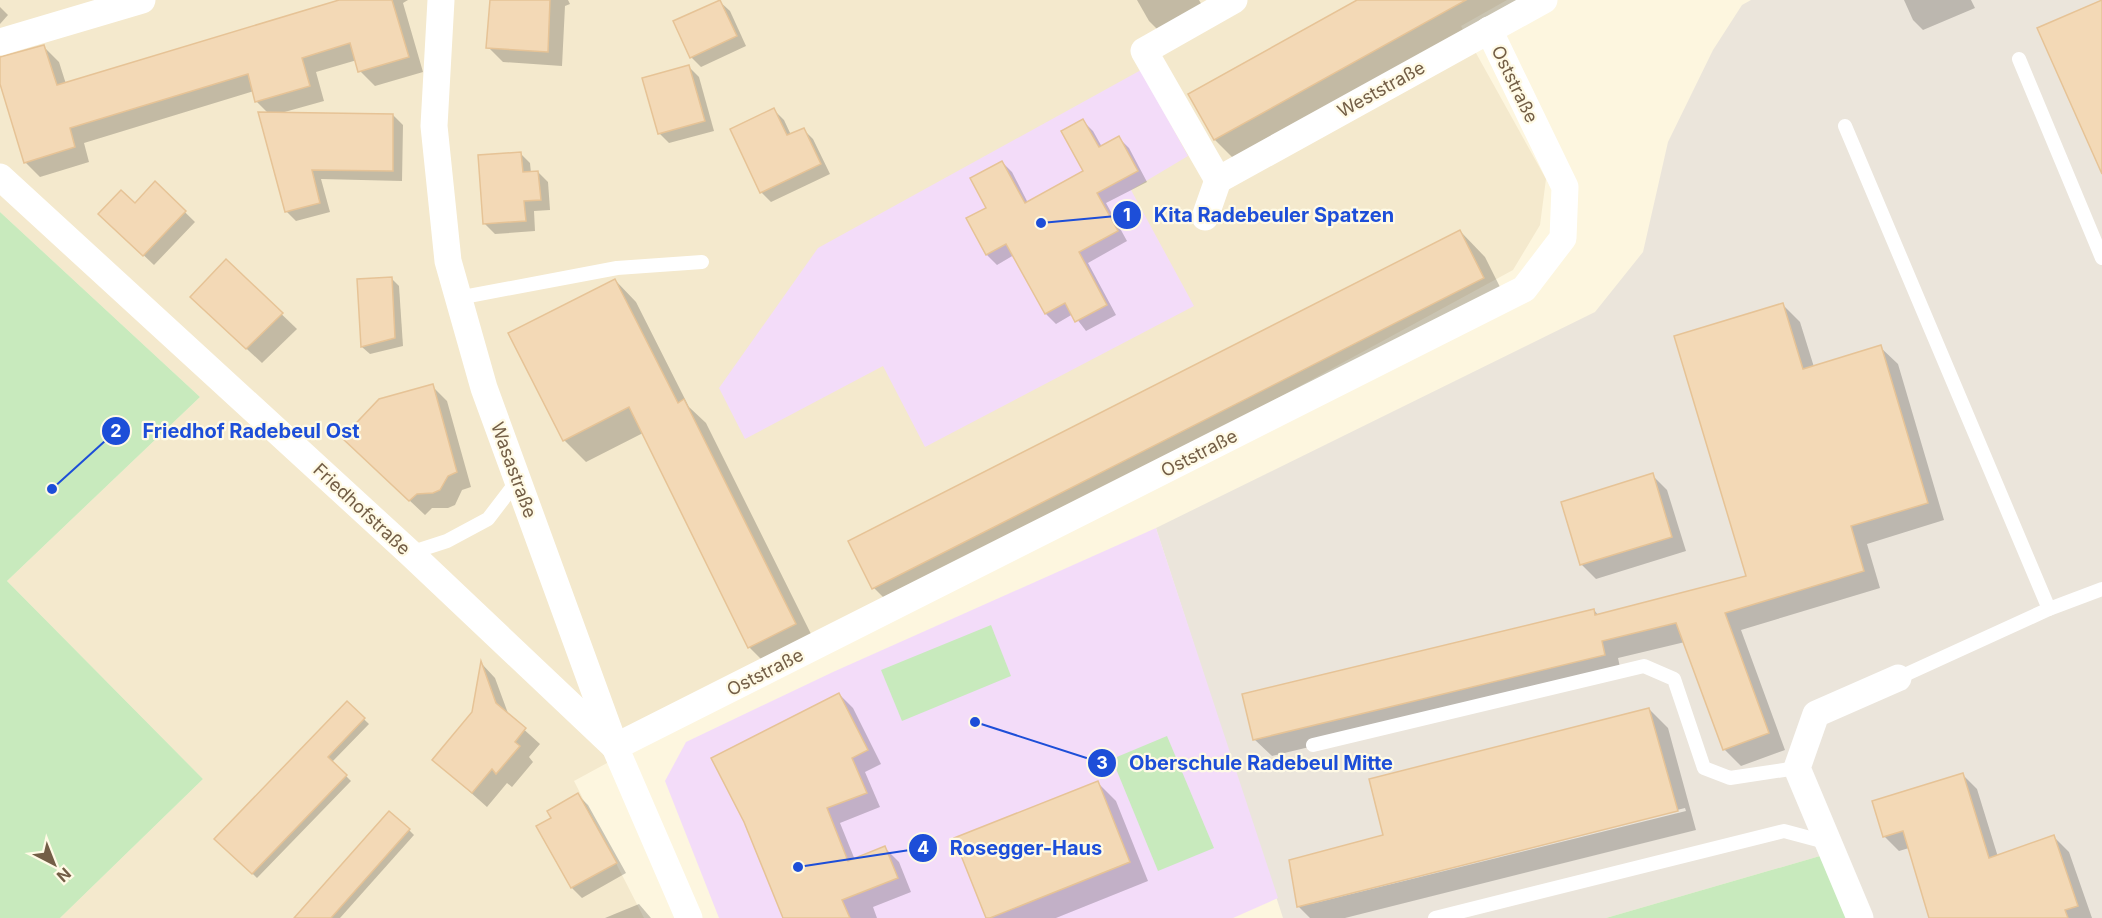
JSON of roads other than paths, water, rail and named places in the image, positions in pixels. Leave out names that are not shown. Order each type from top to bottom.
[{"type":"street","points":[[0,42],[142,0]]},
{"type":"street","name":"Wasastraße","points":[[441,0],[434,126],[448,261],[484,388],[517,481],[615,747],[689,918]]},
{"type":"street","points":[[1205,217],[1218,180],[1144,51],[1234,0]]},
{"type":"street","name":"Weststraße","points":[[1218,180],[1544,0]]},
{"type":"street","name":"Oststraße","points":[[615,747],[1524,289],[1563,238],[1564,187],[1489,30]]},
{"type":"street","name":"Friedhofstraße","points":[[0,177],[410,553],[615,747]]},
{"type":"street","points":[[1860,918],[1797,768],[1816,714],[1898,678]]},
{"type":"lane","points":[[2019,60],[2102,258]]},
{"type":"lane","points":[[1845,126],[2049,609]]},
{"type":"lane","points":[[458,298],[617,268],[702,262]]},
{"type":"lane","points":[[410,553],[447,541],[488,519],[517,481]]},
{"type":"lane","points":[[1898,678],[2049,609],[2102,589]]},
{"type":"lane","points":[[1313,745],[1644,666],[1674,679],[1704,768],[1731,778],[1797,768]]},
{"type":"lane","points":[[1435,918],[1784,831],[1829,843]]},
{"type":"place","name":"Kita Radebeuler Spatzen","points":[[1041,223]]},
{"type":"place","name":"Friedhof Radebeul Ost","points":[[52,489]]},
{"type":"place","name":"Oberschule Radebeul Mitte","points":[[975,722]]},
{"type":"place","name":"Rosegger-Haus","points":[[798,867]]}]
